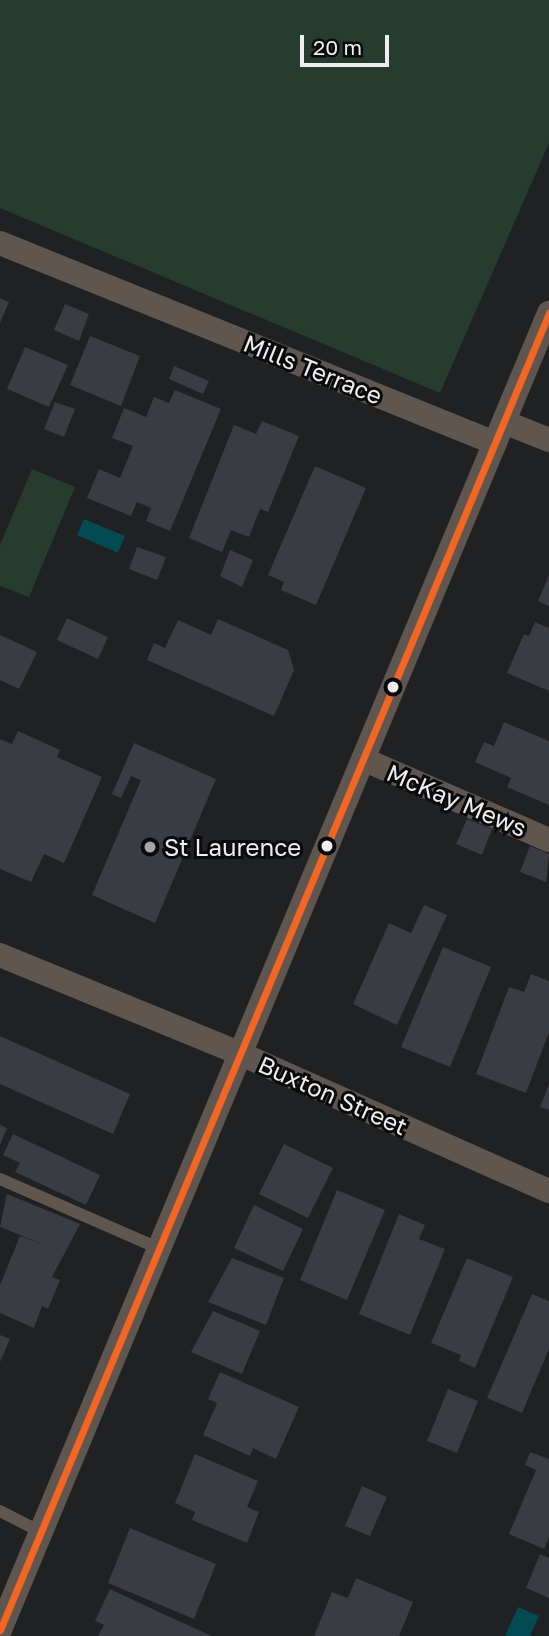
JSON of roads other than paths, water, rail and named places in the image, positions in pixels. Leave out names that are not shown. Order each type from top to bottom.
[{"type":"street","name":"Mills Terrace","points":[[0,243],[499,432],[549,440]]},
{"type":"street","points":[[0,1630],[365,760],[549,313]]},
{"type":"street","name":"McKay Mews","points":[[365,760],[549,840]]},
{"type":"street","name":"Buxton Street","points":[[0,955],[241,1054],[549,1191]]},
{"type":"lane","points":[[0,1179],[160,1249]]},
{"type":"lane","points":[[0,1511],[41,1532]]},
{"type":"water","points":[[84,519],[125,536],[118,553],[77,535]]},
{"type":"water","points":[[518,1607],[539,1616],[530,1636],[505,1636]]},
{"type":"place","name":"St Laurence","points":[[150,847]]}]
